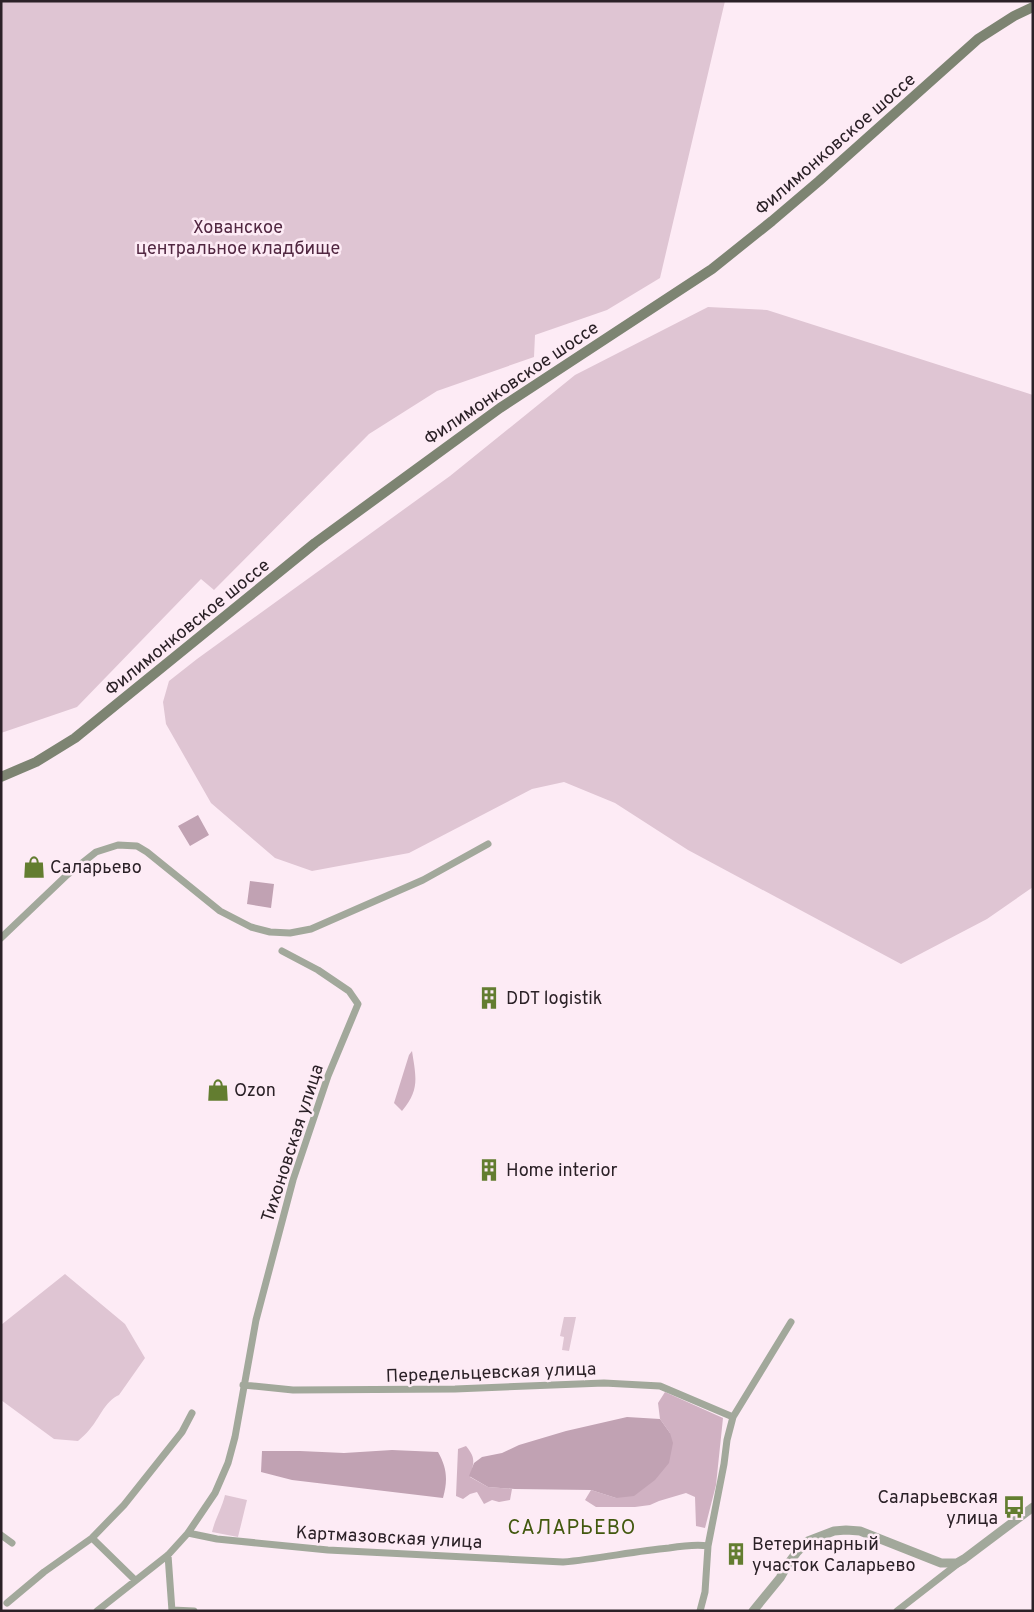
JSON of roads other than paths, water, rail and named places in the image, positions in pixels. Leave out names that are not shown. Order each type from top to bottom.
[{"type":"main road","name":"Филимонковское шоссе","points":[[1,777],[36,762],[76,738],[332,531],[500,408],[712,269],[819,181],[978,39],[1014,16],[1033,7]]},
{"type":"street","points":[[1,938],[74,869],[96,852],[118,845],[137,846],[147,852],[220,911],[251,927],[270,932],[290,933],[311,929],[423,880],[488,844]]},
{"type":"street","name":"Тихоновская улица","points":[[243,1386],[256,1320],[293,1180],[328,1076],[358,1004],[350,991],[318,970],[282,951]]},
{"type":"street","points":[[700,1611],[705,1592],[708,1546],[733,1417],[792,1322]]},
{"type":"street","name":"Передельцевская улица","points":[[243,1386],[292,1390],[455,1390],[604,1383],[660,1386],[733,1417]]},
{"type":"street","points":[[96,1611],[168,1555],[188,1533],[215,1492],[228,1463],[235,1437],[243,1386]]},
{"type":"street","points":[[7,1602],[44,1572],[92,1538],[144,1481],[182,1432],[192,1412]]},
{"type":"street","points":[[897,1611],[1033,1507]]},
{"type":"street","points":[[753,1611],[780,1578],[797,1552],[808,1541],[834,1531],[860,1531],[941,1563],[957,1563],[964,1559]]},
{"type":"street","name":"Картмазовская улица","points":[[188,1533],[217,1539],[328,1550],[563,1562],[661,1548],[708,1546]]},
{"type":"street","points":[[1,1535],[12,1543]]},
{"type":"street","points":[[92,1538],[135,1580]]},
{"type":"street","points":[[168,1555],[172,1611],[194,1611]]},
{"type":"place","name":"Саларьево","points":[[34,867]]},
{"type":"place","name":"DDT logistik","points":[[489,998]]},
{"type":"place","name":"Ozon","points":[[218,1090]]},
{"type":"place","name":"Home interior","points":[[489,1170]]},
{"type":"place","name":"Саларьевская улица","points":[[1014,1507]]},
{"type":"place","name":"Ветеринарный участок Саларьево","points":[[736,1554]]},
{"type":"district","name":"САЛАРЬЕВО","points":[[572,1527]]},
{"type":"park label","name":"Хованское центральное кладбище","points":[[238,237]]}]
